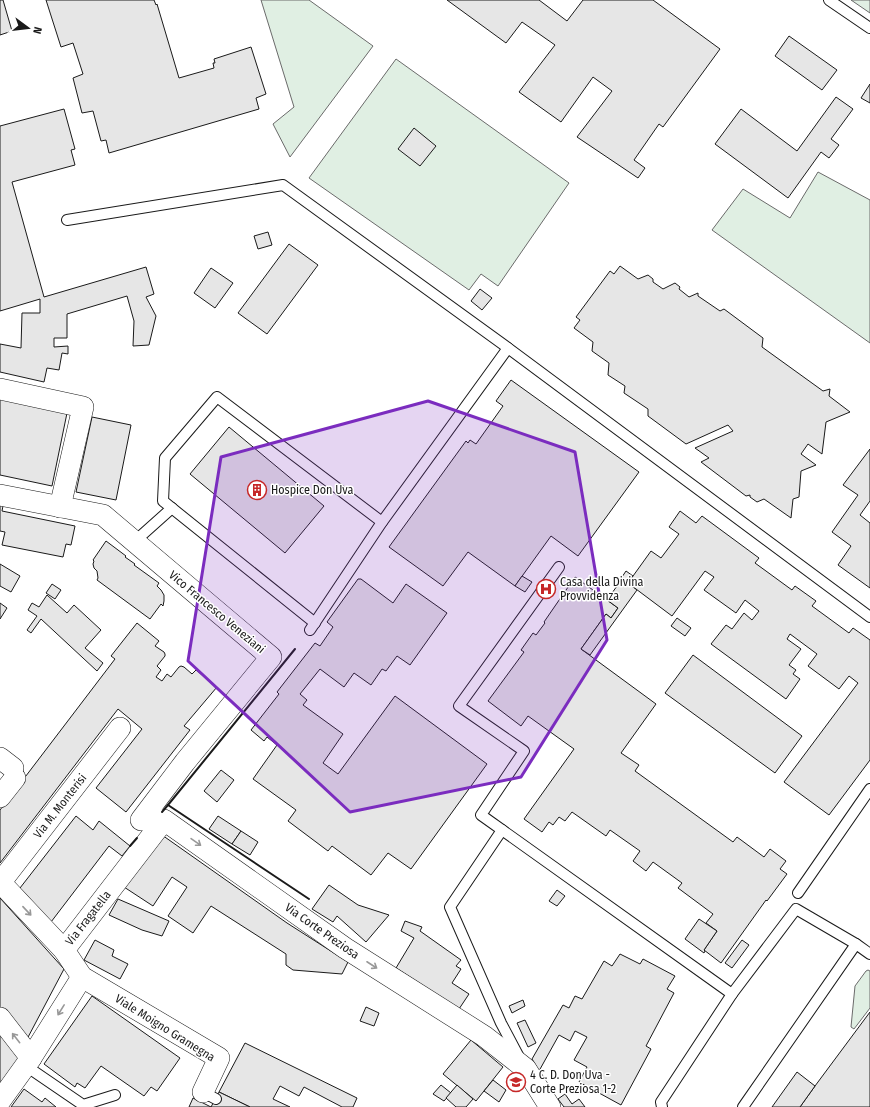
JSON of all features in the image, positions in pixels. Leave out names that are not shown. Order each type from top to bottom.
[{"type":"street","points":[[0,389],[83,407],[60,507]]},
{"type":"street","name":"Vico Francesco Veneziani","points":[[0,495],[103,515],[270,657],[185,762],[141,820]]},
{"type":"street","name":"Via M. Monterisi","points":[[0,883],[120,728]]},
{"type":"street","points":[[0,797],[10,768]]},
{"type":"street","name":"Via Fragatella","points":[[82,977],[64,950],[164,820]]},
{"type":"street","name":"Via Corte Preziosa","points":[[164,820],[345,948],[484,1036],[526,1069],[550,1107]]},
{"type":"street","points":[[0,883],[64,950]]},
{"type":"street","points":[[0,1101],[29,1062],[82,977]]},
{"type":"street","name":"Viale Moigno Gramegna","points":[[82,977],[219,1058],[209,1095]]},
{"type":"street","points":[[0,1018],[29,1062]]},
{"type":"lane","points":[[829,0],[870,28]]},
{"type":"lane","points":[[67,220],[283,186],[508,348],[870,617]]},
{"type":"lane","points":[[382,522],[217,396],[165,458],[163,501],[312,626],[382,522],[508,348]]},
{"type":"lane","points":[[134,542],[172,508]]},
{"type":"lane","points":[[559,567],[459,706],[524,751],[481,815],[732,994]]},
{"type":"lane","points":[[798,893],[870,789]]},
{"type":"lane","points":[[502,830],[450,907],[501,1023],[526,1069]]},
{"type":"lane","points":[[662,1107],[661,1102],[732,994],[796,909],[856,944],[870,954]]},
{"type":"lane","points":[[742,1107],[856,944]]},
{"type":"lane","points":[[29,1062],[83,1106],[115,1095]]},
{"type":"highlighted area","points":[[428,401],[575,452],[607,640],[521,777],[350,812],[188,661],[221,457]]},
{"type":"green space","points":[[261,0],[309,0],[373,46],[290,157],[273,124],[294,107]]},
{"type":"green space","points":[[851,0],[870,0],[870,13]]},
{"type":"green space","points":[[396,59],[569,183],[498,286],[481,274],[469,290],[309,178]]},
{"type":"green space","points":[[818,172],[870,200],[870,343],[712,230],[743,189],[790,218]]},
{"type":"green space","points":[[868,970],[870,971],[870,1008],[854,1029],[851,1027],[855,986]]},
{"type":"building","points":[[0,0],[3,0],[12,31],[0,35]]},
{"type":"building","points":[[46,0],[154,0],[156,5],[157,4],[179,78],[214,68],[214,59],[251,47],[266,94],[256,98],[259,109],[109,153],[106,140],[101,141],[93,111],[82,113],[73,78],[83,74],[73,43],[61,47]]},
{"type":"building","points":[[447,0],[539,0],[567,21],[583,0],[653,0],[720,49],[663,127],[659,124],[634,160],[645,168],[638,178],[577,137],[612,91],[593,77],[561,122],[519,92],[555,45],[522,22],[506,43]]},
{"type":"building","points":[[789,36],[837,70],[822,90],[775,56]]},
{"type":"building","points":[[870,84],[870,103],[861,98]]},
{"type":"building","points":[[836,97],[853,109],[831,139],[839,145],[829,158],[821,152],[788,198],[715,144],[741,109],[797,151]]},
{"type":"building","points":[[64,109],[75,149],[71,150],[75,165],[12,182],[44,297],[146,267],[154,294],[146,297],[156,316],[149,345],[133,346],[134,321],[127,296],[67,314],[67,338],[54,338],[54,347],[68,346],[68,354],[62,353],[59,370],[47,368],[44,382],[0,372],[0,344],[21,348],[22,313],[40,313],[40,299],[0,311],[0,126]]},
{"type":"building","points":[[414,128],[436,146],[420,166],[398,149]]},
{"type":"building","points":[[268,232],[272,245],[258,249],[254,236]]},
{"type":"building","points":[[289,244],[318,265],[267,334],[238,313]]},
{"type":"building","points":[[620,266],[638,279],[648,275],[653,279],[653,282],[663,289],[675,283],[680,287],[679,289],[689,297],[698,293],[698,296],[720,311],[724,309],[763,338],[762,347],[823,391],[830,389],[829,396],[850,412],[826,422],[822,454],[808,444],[801,454],[816,465],[801,471],[799,497],[793,499],[791,518],[764,499],[757,502],[750,497],[750,495],[746,496],[701,462],[709,458],[695,448],[733,431],[728,425],[686,444],[648,416],[648,409],[624,393],[625,386],[608,375],[609,363],[592,351],[593,342],[574,328],[580,320],[576,317],[610,271],[614,274]]},
{"type":"building","points":[[211,268],[233,283],[215,308],[194,293]]},
{"type":"building","points":[[480,289],[492,298],[482,310],[471,301]]},
{"type":"building","points":[[511,380],[639,472],[578,556],[551,536],[515,586],[468,552],[443,586],[389,547],[466,441],[468,443],[470,440],[476,444],[503,406],[496,401]]},
{"type":"building","points":[[0,399],[67,413],[52,486],[0,475]]},
{"type":"building","points":[[92,417],[131,425],[116,500],[76,492]]},
{"type":"building","name":"Hospice Don Uva","points":[[229,427],[324,506],[285,553],[190,474]]},
{"type":"building","points":[[870,449],[870,501],[860,515],[870,523],[870,588],[838,565],[851,546],[832,532],[858,495],[843,485]]},
{"type":"building","points":[[0,505],[3,506],[2,511],[75,526],[71,545],[66,544],[63,557],[2,545],[5,532],[0,531]]},
{"type":"building","points":[[680,511],[696,523],[702,516],[759,558],[755,563],[792,590],[795,586],[816,601],[812,606],[849,633],[853,628],[870,640],[870,760],[829,815],[784,782],[858,683],[849,676],[839,689],[808,666],[817,654],[790,634],[787,639],[801,649],[789,665],[796,670],[793,674],[800,679],[786,699],[711,644],[726,625],[732,629],[744,613],[752,620],[759,611],[745,600],[736,613],[704,590],[714,577],[705,571],[672,616],[628,583],[651,551],[661,558],[679,534],[669,527]]},
{"type":"building","points":[[106,541],[126,556],[125,557],[135,564],[134,565],[159,583],[157,586],[164,595],[163,606],[161,604],[150,619],[97,580],[97,571],[94,568],[93,560]]},
{"type":"building","points":[[0,564],[20,576],[11,592],[0,586]]},
{"type":"building","points":[[626,571],[633,576],[628,582],[622,577]]},
{"type":"building","points":[[522,576],[532,582],[525,592],[515,586]]},
{"type":"building","points":[[575,577],[618,608],[611,618],[606,614],[581,649],[656,704],[621,753],[639,765],[635,771],[733,842],[737,837],[764,857],[770,849],[786,861],[780,869],[787,874],[767,901],[766,900],[721,963],[704,950],[717,931],[706,923],[713,914],[678,888],[682,883],[653,862],[646,871],[633,861],[640,851],[610,830],[606,836],[572,812],[565,821],[559,817],[553,825],[549,822],[542,832],[524,819],[574,749],[528,716],[521,726],[488,701],[524,652],[521,650],[533,633],[536,635],[545,623],[544,622]]},
{"type":"building","points":[[358,579],[361,579],[393,603],[406,584],[447,613],[410,665],[397,656],[386,671],[382,669],[371,685],[354,673],[344,687],[320,669],[300,694],[307,700],[303,705],[343,734],[323,763],[338,774],[395,696],[487,764],[411,869],[388,853],[371,875],[332,846],[328,851],[288,821],[296,810],[253,779],[277,745],[267,737],[264,741],[251,730],[279,694],[277,692],[315,643],[320,646],[333,627],[327,622]]},
{"type":"building","points":[[622,579],[637,590],[590,655],[581,649],[606,614],[611,618],[618,608],[607,600]]},
{"type":"building","points":[[52,584],[61,590],[55,599],[46,593]]},
{"type":"building","points":[[47,595],[67,613],[74,605],[101,630],[85,648],[103,663],[97,671],[41,619],[31,633],[27,630],[37,616],[28,610],[32,603],[39,607]]},
{"type":"building","points":[[0,603],[7,608],[0,619]]},
{"type":"building","points":[[677,618],[691,628],[685,636],[671,626]]},
{"type":"building","points":[[137,623],[159,641],[155,646],[165,654],[157,666],[161,670],[156,677],[162,681],[167,674],[171,677],[181,666],[192,674],[196,670],[217,687],[184,726],[190,730],[126,812],[96,788],[142,729],[118,709],[0,863],[0,810],[115,659],[111,656]]},
{"type":"building","points":[[693,655],[802,736],[775,773],[665,693]]},
{"type":"building","points":[[221,770],[234,780],[217,802],[204,791]]},
{"type":"building","points":[[76,816],[93,830],[99,821],[130,846],[122,856],[109,846],[51,922],[20,888]]},
{"type":"building","points":[[218,816],[241,831],[232,844],[209,829]]},
{"type":"building","points":[[241,831],[258,842],[250,855],[232,844]]},
{"type":"building","points":[[162,835],[287,923],[348,962],[342,974],[293,970],[286,965],[286,954],[211,906],[193,933],[168,916],[187,887],[172,877],[153,906],[124,887]]},
{"type":"building","points":[[329,885],[358,905],[389,915],[366,942],[337,916],[333,922],[312,909]]},
{"type":"building","points":[[557,890],[565,896],[557,906],[549,901]]},
{"type":"building","points":[[0,898],[64,969],[26,1041],[0,1007]]},
{"type":"building","points":[[118,899],[169,921],[162,936],[142,930],[109,915]]},
{"type":"building","points":[[699,919],[717,931],[704,950],[704,953],[685,939]]},
{"type":"building","points":[[405,921],[422,927],[420,931],[461,960],[456,966],[461,969],[452,983],[469,994],[459,1009],[396,968],[414,938],[401,931]]},
{"type":"building","points":[[95,940],[114,950],[112,956],[128,964],[120,979],[84,960]]},
{"type":"building","points":[[742,940],[749,945],[732,968],[725,963]]},
{"type":"building","points":[[620,954],[640,964],[643,959],[675,976],[667,989],[674,993],[646,1046],[651,1049],[621,1105],[579,1082],[587,1067],[574,1060],[587,1037],[575,1031],[570,1041],[559,1035],[539,1071],[532,1059],[563,1005],[569,1008],[575,996],[582,999],[604,961],[612,966]]},
{"type":"building","points":[[92,996],[180,1058],[157,1091],[151,1087],[144,1096],[101,1066],[85,1088],[77,1083],[75,1087],[44,1064]]},
{"type":"building","points":[[523,1000],[525,1006],[512,1013],[509,1006]]},
{"type":"building","points":[[366,1007],[379,1013],[374,1026],[360,1021]]},
{"type":"building","points":[[870,1012],[870,1107],[800,1107],[815,1086]]},
{"type":"building","points":[[525,1020],[536,1043],[528,1047],[517,1023]]},
{"type":"building","points":[[0,1032],[21,1058],[0,1086]]},
{"type":"building","points":[[471,1040],[503,1067],[476,1101],[443,1074]]},
{"type":"building","points":[[245,1043],[357,1098],[353,1107],[342,1107],[304,1087],[299,1096],[280,1086],[273,1099],[290,1107],[250,1107],[219,1092]]},
{"type":"building","points":[[797,1072],[815,1086],[800,1107],[772,1107]]},
{"type":"building","points":[[493,1080],[506,1090],[499,1102],[484,1091]]},
{"type":"building","points":[[441,1085],[451,1093],[444,1101],[433,1094]]},
{"type":"building","points":[[457,1085],[473,1099],[466,1107],[456,1107],[446,1098]]},
{"type":"building","points":[[24,1089],[42,1102],[45,1098],[56,1107],[11,1107]]},
{"type":"building","points":[[219,1092],[250,1107],[211,1107]]},
{"type":"building","points":[[565,1094],[572,1104],[579,1099],[585,1107],[564,1107],[558,1099]]},
{"type":"building","points":[[193,1098],[211,1107],[189,1107]]},
{"type":"wall","points":[[295,649],[168,805],[309,899]]},
{"type":"wall","points":[[162,812],[168,805]]},
{"type":"wall","points":[[130,846],[137,838]]},
{"type":"place","name":"Hospice Don Uva","points":[[257,490]]},
{"type":"place","name":"Casa della Divina Provvidenza","points":[[546,589]]},
{"type":"place","name":"4 C. D. Don Uva - Corte Preziosa 1-2","points":[[516,1082]]}]
